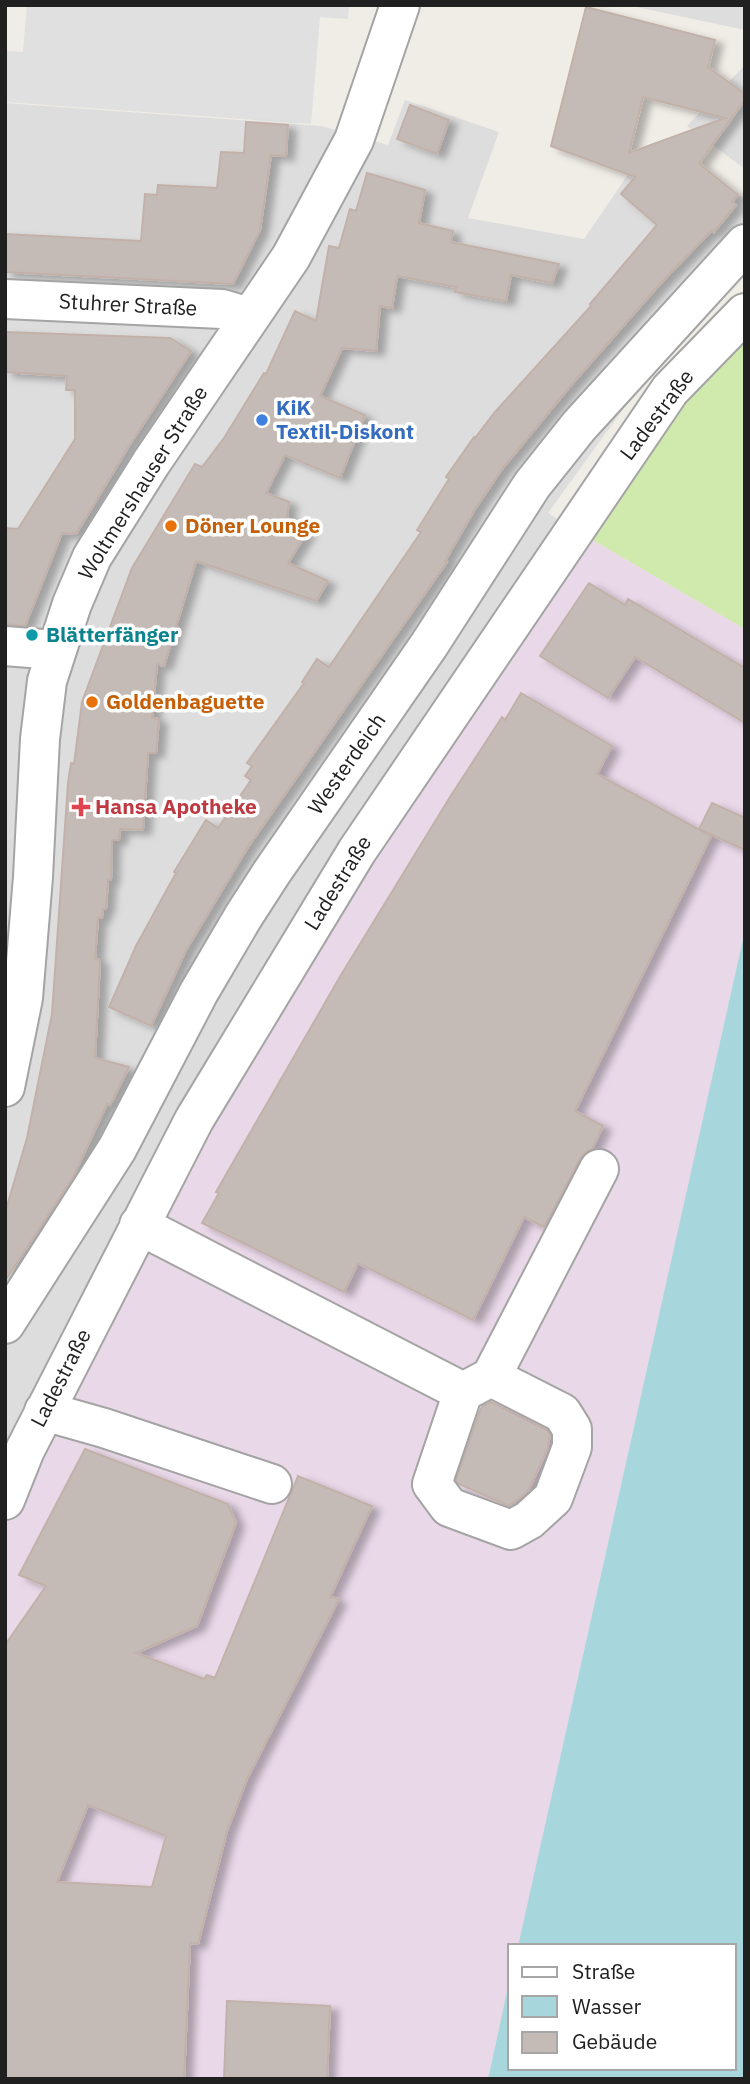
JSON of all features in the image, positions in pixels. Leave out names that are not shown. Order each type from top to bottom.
[{"type":"street","name":"Woltmershauser Straße","points":[[5,1087],[23,998],[40,739],[47,681],[55,650],[92,557],[151,463],[290,257],[354,140],[400,5]]},
{"type":"street","name":"Westerdeich","points":[[5,1324],[117,1149],[199,992],[258,895],[429,645],[532,485],[579,426],[745,244]]},
{"type":"street","name":"Stuhrer Straße","points":[[5,299],[222,309],[249,317]]},
{"type":"street","name":"Ladestraße","points":[[5,1500],[44,1411],[194,1120],[357,851],[670,390],[745,313]]},
{"type":"street","points":[[5,646],[55,650]]},
{"type":"street","points":[[149,1091],[194,1120]]},
{"type":"street","points":[[139,1224],[477,1385],[599,1169]]},
{"type":"street","points":[[44,1411],[104,1428],[272,1484]]},
{"type":"shaded area","points":[[27,5],[349,5],[348,19],[320,17],[311,124],[5,102],[5,51],[23,52]]},
{"type":"shaded area","points":[[627,5],[745,5],[745,30]]},
{"type":"shaded area","points":[[745,65],[745,169],[687,126]]},
{"type":"shaded area","points":[[405,100],[499,132],[468,218],[584,239],[648,145],[664,139],[745,199],[745,272],[639,387],[548,513],[565,524],[5,1481],[5,103],[321,126],[388,145]]},
{"type":"shaded area","points":[[565,524],[745,629],[745,930],[518,1944],[508,1944],[508,1987],[488,2079],[5,2079],[5,1481],[18,1445]]},
{"type":"green space","points":[[745,336],[745,629],[584,535],[656,432]]},
{"type":"water","points":[[745,930],[745,2079],[488,2079],[508,1987],[508,2070],[736,2070],[736,1944],[518,1944]]},
{"type":"building","points":[[586,7],[715,40],[708,67],[745,94],[745,100],[699,163],[738,195],[732,202],[736,205],[714,232],[712,230],[660,284],[502,469],[475,509],[445,561],[447,562],[248,847],[186,950],[151,1026],[109,1007],[136,946],[176,873],[174,872],[206,820],[218,828],[251,780],[245,776],[252,766],[247,763],[304,683],[302,682],[317,659],[329,667],[421,532],[417,530],[449,479],[446,477],[474,437],[591,306],[657,225],[621,194],[635,177],[551,146]],"holes":[[[643,97],[725,118],[629,153]]]},
{"type":"building","points":[[410,105],[449,120],[437,154],[397,139]]},
{"type":"building","points":[[246,122],[288,125],[286,156],[271,155],[260,230],[233,284],[5,272],[5,234],[141,241],[145,194],[157,195],[158,185],[217,188],[221,152],[244,153]]},
{"type":"building","points":[[367,173],[425,190],[419,223],[453,231],[451,242],[559,264],[552,283],[511,275],[506,301],[455,292],[456,287],[397,276],[392,308],[380,306],[376,351],[342,348],[320,396],[365,415],[340,478],[285,455],[266,493],[289,502],[287,518],[302,525],[300,528],[307,532],[288,563],[328,581],[316,601],[196,561],[164,666],[157,664],[152,718],[159,719],[156,753],[148,753],[143,830],[120,829],[119,840],[112,840],[111,880],[108,880],[106,909],[103,909],[102,918],[98,918],[95,959],[100,960],[95,1058],[129,1067],[110,1105],[107,1104],[73,1177],[5,1281],[5,1213],[27,1138],[52,1014],[68,783],[71,763],[74,764],[82,702],[132,568],[195,464],[202,467],[224,438],[264,373],[266,374],[295,311],[316,321],[329,246],[339,248],[350,209],[356,211]]},
{"type":"building","points":[[5,332],[170,338],[191,351],[76,534],[62,533],[25,626],[5,624],[5,528],[18,529],[75,439],[75,390],[66,390],[67,376],[5,372]]},
{"type":"building","points":[[589,583],[625,605],[628,599],[745,668],[745,723],[635,657],[608,698],[540,656]]},
{"type":"building","points":[[521,693],[612,746],[597,774],[711,836],[575,1111],[603,1126],[592,1149],[580,1159],[544,1227],[524,1217],[473,1320],[358,1263],[344,1292],[202,1223],[219,1193],[216,1192],[341,975],[450,797],[502,717],[505,720]]},
{"type":"building","points":[[712,803],[745,818],[745,850],[699,829]]},
{"type":"building","points":[[491,1402],[547,1430],[550,1435],[547,1450],[528,1491],[509,1506],[459,1484],[456,1480],[480,1411]]},
{"type":"building","points":[[85,1449],[228,1504],[236,1523],[197,1626],[136,1653],[204,1679],[207,1675],[215,1678],[298,1476],[372,1506],[330,1597],[339,1599],[247,1779],[227,1831],[198,1944],[190,1943],[184,2079],[5,2079],[5,1645],[46,1586],[19,1575]],"holes":[[[88,1805],[166,1836],[152,1887],[57,1882]]]},
{"type":"building","points":[[227,2001],[330,2006],[327,2079],[224,2079]]},
{"type":"place","name":"KiK Textil-Diskont","points":[[262,420]]},
{"type":"place","name":"Döner Lounge","points":[[171,526]]},
{"type":"place","name":"Blätterfänger","points":[[32,635]]},
{"type":"place","name":"Goldenbaguette","points":[[92,702]]},
{"type":"place","name":"Hansa Apotheke","points":[[81,807]]}]
